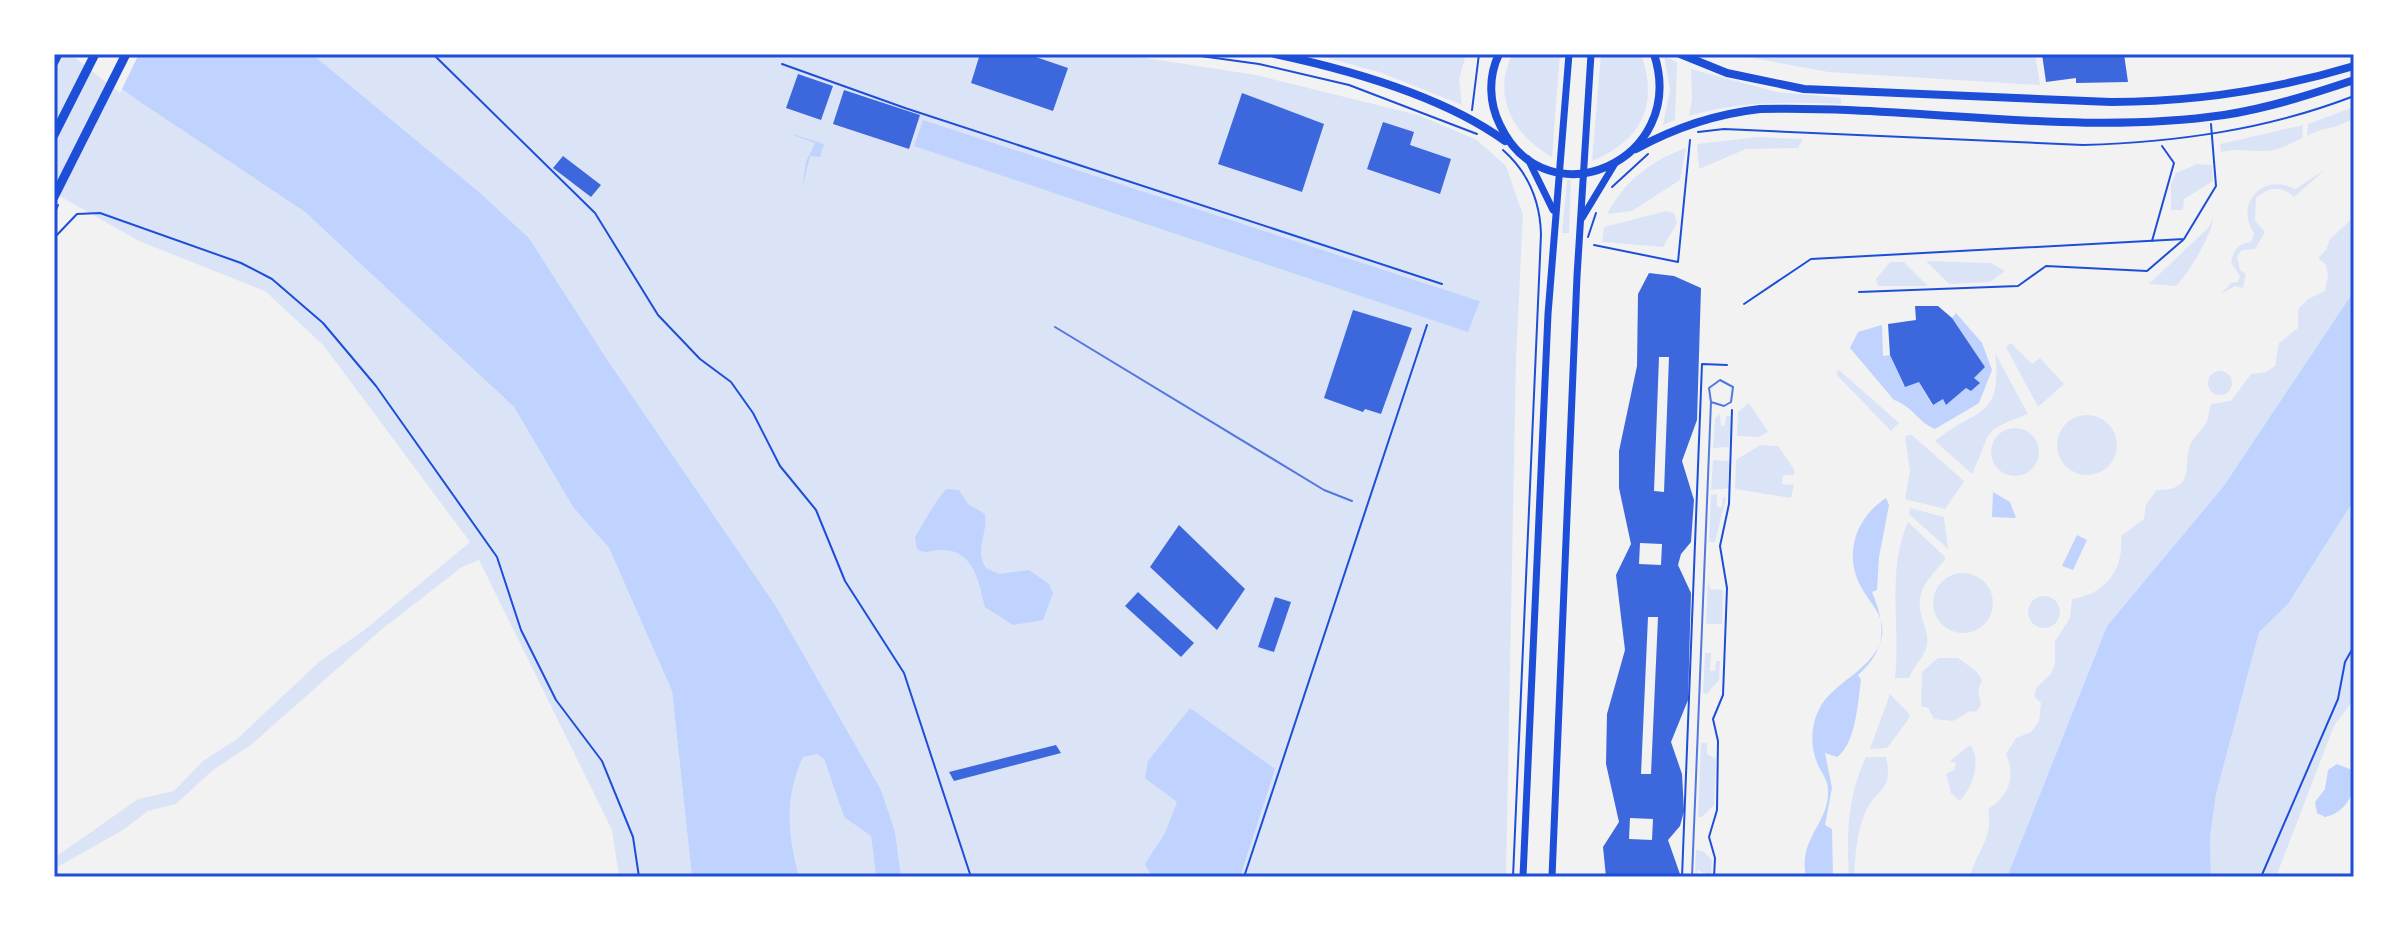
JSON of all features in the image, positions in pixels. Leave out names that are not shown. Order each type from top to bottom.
[{"type":"highway","points":[[54,62],[58,54]]},
{"type":"highway","points":[[54,135],[95,54]]},
{"type":"highway","points":[[54,197],[126,54]]},
{"type":"main road","points":[[1275,54],[1396,89],[1469,119],[1528,159],[1560,172],[1582,173],[1614,165],[1636,149],[1681,126],[1718,115],[1760,109],[2082,120],[2211,116],[2260,108],[2354,80]]},
{"type":"main road","points":[[1499,54],[1491,98],[1503,133],[1515,148]]},
{"type":"main road","points":[[1523,877],[1555,213],[1569,54]]},
{"type":"main road","points":[[1552,877],[1582,173],[1591,54]]},
{"type":"main road","points":[[1636,149],[1652,126],[1659,109],[1660,72],[1654,54]]},
{"type":"main road","points":[[1680,54],[1727,73],[1804,89],[2111,102],[2242,93],[2354,66]]},
{"type":"main road","points":[[1528,159],[1555,213]]},
{"type":"main road","points":[[1580,224],[1614,165]]},
{"type":"lane","points":[[1055,327],[1324,490],[1352,501]]},
{"type":"lane","points":[[1692,877],[1711,402],[1709,388],[1713,383],[1727,382],[1734,395],[1724,406],[1711,402]]},
{"type":"path","points":[[433,54],[595,213],[658,315],[700,359],[731,382],[753,413],[780,466],[816,510],[845,581],[904,673],[971,877]]},
{"type":"path","points":[[1186,54],[1259,64],[1349,85],[1478,135]]},
{"type":"path","points":[[1471,114],[1479,54]]},
{"type":"path","points":[[782,64],[905,108],[1442,284]]},
{"type":"path","points":[[1684,137],[1724,129],[2083,145],[2142,143],[2212,135],[2275,122],[2354,96]]},
{"type":"path","points":[[1859,292],[2018,286],[2046,266],[2147,271],[2184,239],[2216,186],[2211,116]]},
{"type":"path","points":[[1594,245],[1678,262],[1690,140]]},
{"type":"path","points":[[2152,241],[2174,163],[2162,146]]},
{"type":"path","points":[[1498,147],[1528,181],[1538,205],[1541,234],[1513,877]]},
{"type":"path","points":[[1605,194],[1621,176],[1652,151]]},
{"type":"path","points":[[54,215],[57,208]]},
{"type":"path","points":[[1588,237],[1597,211]]},
{"type":"path","points":[[54,238],[77,214],[100,213],[254,269],[290,291],[323,323],[376,386],[497,557],[521,630],[556,700],[602,761],[633,837],[639,877]]},
{"type":"path","points":[[1744,304],[1811,259],[2184,239]]},
{"type":"path","points":[[1244,877],[1427,325]]},
{"type":"path","points":[[1682,877],[1702,364],[1727,365]]},
{"type":"path","points":[[1714,877],[1715,858],[1709,837],[1717,810],[1718,741],[1713,719],[1723,695],[1727,588],[1720,546],[1729,504],[1734,411],[1724,406]]},
{"type":"path","points":[[2261,877],[2338,699],[2345,662],[2354,646]]},
{"type":"shaded area","points":[[54,54],[74,54],[137,100],[305,212],[514,407],[573,507],[609,548],[672,691],[692,877],[619,877],[612,830],[479,560],[462,567],[381,630],[252,744],[213,770],[176,804],[148,811],[123,830],[54,869],[54,858],[138,799],[174,791],[203,761],[237,739],[320,661],[363,631],[470,542],[324,346],[265,291],[139,241],[54,193]]},
{"type":"shaded area","points":[[312,54],[1120,54],[1256,75],[1418,115],[1477,140],[1506,166],[1523,215],[1516,359],[1506,877],[901,877],[895,832],[608,361],[529,238],[479,192]]},
{"type":"shaded area","points":[[1313,54],[1466,54],[1459,79],[1462,105],[1379,72]]},
{"type":"shaded area","points":[[1513,54],[1560,54],[1552,157],[1527,138],[1510,114],[1504,85]]},
{"type":"shaded area","points":[[1601,54],[1641,54],[1648,89],[1647,105],[1642,119],[1623,143],[1592,161]]},
{"type":"shaded area","points":[[1731,54],[2035,54],[2040,85],[1828,72]]},
{"type":"shaded area","points":[[1664,56],[1677,62],[1675,120],[1663,125],[1670,90]]},
{"type":"shaded area","points":[[1691,69],[1777,92],[1841,98],[1841,104],[1746,105],[1689,116]]},
{"type":"shaded area","points":[[2354,107],[2354,117],[2348,121],[2307,136],[2308,124]]},
{"type":"shaded area","points":[[2303,125],[2302,138],[2278,149],[2221,152],[2220,144]]},
{"type":"shaded area","points":[[1758,137],[1803,139],[1798,148],[1746,149],[1699,169],[1697,144]]},
{"type":"shaded area","points":[[1686,148],[1680,180],[1632,211],[1607,214],[1622,191],[1640,173]]},
{"type":"shaded area","points":[[2197,164],[2212,165],[2213,181],[2184,199],[2183,210],[2171,210],[2171,184],[2176,173]]},
{"type":"shaded area","points":[[2326,169],[2294,197],[2275,189],[2256,198],[2255,221],[2265,232],[2255,249],[2242,250],[2237,256],[2240,270],[2246,274],[2243,288],[2235,286],[2221,294],[2231,283],[2238,282],[2240,276],[2231,262],[2237,248],[2251,242],[2254,233],[2247,212],[2255,194],[2272,185],[2295,189]]},
{"type":"shaded area","points":[[1567,180],[1571,180],[1569,233],[1562,233]]},
{"type":"shaded area","points":[[1666,211],[1674,213],[1677,223],[1663,247],[1602,242],[1604,227]]},
{"type":"shaded area","points":[[2354,217],[2354,291],[2223,487],[2107,626],[2007,877],[1970,877],[1987,837],[1988,809],[2001,798],[2009,785],[2010,770],[2006,754],[2016,738],[2031,732],[2039,721],[2041,703],[2034,696],[2037,687],[2051,674],[2055,663],[2055,641],[2070,618],[2072,599],[2103,586],[2116,570],[2121,536],[2144,519],[2146,504],[2157,490],[2169,489],[2183,482],[2190,445],[2206,423],[2211,404],[2231,401],[2251,374],[2266,372],[2275,366],[2279,343],[2298,328],[2298,309],[2308,299],[2325,291],[2326,265],[2318,258],[2326,250],[2330,239]]},
{"type":"shaded area","points":[[2213,218],[2199,254],[2176,286],[2149,284],[2208,228]]},
{"type":"shaded area","points":[[1926,261],[1991,263],[2005,271],[1990,282],[1949,284]]},
{"type":"shaded area","points":[[1890,262],[1904,262],[1928,286],[1878,286],[1876,279]]},
{"type":"shaded area","points":[[2011,343],[2032,364],[2040,358],[2064,384],[2038,407],[2006,347]]},
{"type":"shaded area","points":[[1995,353],[2028,414],[1994,429],[1972,474],[1935,441],[1974,416],[1990,401],[1995,390]]},
{"type":"shaded area","points":[[1839,370],[1899,423],[1891,431],[1836,374]]},
{"type":"shaded area","points":[[2220,371],[2229,374],[2232,383],[2229,392],[2220,395],[2211,392],[2208,383],[2211,374]]},
{"type":"shaded area","points":[[1749,403],[1768,432],[1759,437],[1737,436],[1738,412]]},
{"type":"shaded area","points":[[1720,414],[1721,426],[1725,425],[1726,416],[1731,416],[1729,447],[1713,448],[1715,418]]},
{"type":"shaded area","points":[[2087,415],[2108,424],[2117,445],[2108,466],[2087,475],[2066,466],[2057,445],[2066,424]]},
{"type":"shaded area","points":[[2015,428],[2032,435],[2039,452],[2032,469],[2015,476],[1998,469],[1991,452],[1998,435]]},
{"type":"shaded area","points":[[1912,435],[1964,481],[1945,509],[1905,499],[1910,471],[1905,436]]},
{"type":"shaded area","points":[[1760,445],[1778,446],[1794,469],[1794,475],[1783,475],[1782,484],[1794,485],[1791,498],[1735,489],[1736,460]]},
{"type":"shaded area","points":[[1713,460],[1729,461],[1728,484],[1731,488],[1711,490]]},
{"type":"shaded area","points":[[1717,494],[1717,507],[1722,507],[1723,497],[1726,498],[1715,542],[1709,542],[1711,495]]},
{"type":"shaded area","points":[[2354,500],[2354,699],[2334,726],[2276,877],[2211,877],[2210,838],[2216,794],[2259,631],[2288,604]]},
{"type":"shaded area","points":[[1910,508],[1944,517],[1948,549],[1909,514]]},
{"type":"shaded area","points":[[1908,522],[1946,558],[1926,583],[1920,597],[1926,649],[1909,678],[1895,678],[1896,579],[1901,541]]},
{"type":"shaded area","points":[[1963,573],[1974,575],[1984,582],[1991,592],[1991,614],[1984,624],[1974,631],[1963,633],[1952,631],[1942,624],[1935,614],[1933,603],[1935,592],[1942,582],[1952,575]]},
{"type":"shaded area","points":[[1708,579],[1710,589],[1723,590],[1722,624],[1706,624]]},
{"type":"shaded area","points":[[2044,596],[2055,601],[2060,612],[2055,623],[2044,628],[2033,623],[2028,612],[2033,601]]},
{"type":"shaded area","points":[[1705,653],[1711,653],[1710,671],[1715,671],[1716,661],[1720,661],[1719,680],[1707,694],[1703,693]]},
{"type":"shaded area","points":[[1938,658],[1958,658],[1977,672],[1982,680],[1978,691],[1981,705],[1976,712],[1970,711],[1953,721],[1934,719],[1928,708],[1921,706],[1922,672]]},
{"type":"shaded area","points":[[1890,694],[1910,715],[1887,748],[1870,749]]},
{"type":"shaded area","points":[[1701,743],[1707,743],[1707,754],[1716,759],[1714,805],[1698,817]]},
{"type":"shaded area","points":[[1970,745],[1975,758],[1974,774],[1968,790],[1959,801],[1951,793],[1946,774],[1954,770],[1956,763],[1950,761]]},
{"type":"shaded area","points":[[817,754],[824,759],[844,817],[871,836],[876,877],[799,877],[790,831],[790,802],[803,757]]},
{"type":"shaded area","points":[[1866,757],[1886,757],[1888,777],[1865,813],[1858,836],[1854,877],[1849,877],[1850,816],[1855,786]]},
{"type":"shaded area","points":[[1696,850],[1703,851],[1712,860],[1711,877],[1698,870],[1695,877]]},
{"type":"water","points":[[74,54],[312,54],[479,192],[529,238],[608,361],[775,605],[881,790],[895,832],[901,877],[876,877],[871,836],[844,817],[824,759],[817,754],[803,757],[790,802],[790,831],[799,877],[692,877],[672,691],[609,548],[573,507],[514,407],[305,212],[137,100]]},
{"type":"water","points":[[923,120],[1480,301],[1468,332],[914,146]]},
{"type":"water","points":[[783,131],[824,144],[820,157],[810,156],[802,189],[806,162],[815,143]]},
{"type":"water","points":[[2354,291],[2354,500],[2288,604],[2259,632],[2216,794],[2210,838],[2211,877],[2007,877],[2107,626],[2223,487]]},
{"type":"water","points":[[1956,313],[1982,343],[1992,370],[1979,403],[1935,429],[1894,400],[1850,348],[1858,332],[1882,325],[1883,356],[1890,355],[1904,386],[1919,382],[1932,405],[1943,399],[1946,405],[1966,388],[1971,391],[1979,383],[1974,378],[1985,367],[1952,318]]},
{"type":"water","points":[[947,489],[959,490],[968,504],[985,514],[981,554],[986,568],[999,574],[1029,570],[1049,584],[1053,593],[1043,620],[1013,625],[985,607],[973,569],[961,555],[951,551],[926,552],[917,549],[915,537]]},
{"type":"water","points":[[1993,492],[2010,502],[2016,518],[1992,517]]},
{"type":"water","points":[[1886,498],[1889,505],[1879,557],[1877,590],[1872,592],[1877,604],[1880,619],[1857,579],[1853,553],[1859,528]]},
{"type":"water","points":[[2077,535],[2087,540],[2073,570],[2062,566]]},
{"type":"water","points":[[1880,643],[1868,665],[1858,675],[1861,680],[1857,710],[1848,742],[1837,757],[1825,753],[1832,788],[1825,825],[1832,829],[1833,877],[1806,877],[1806,852],[1824,813],[1828,791],[1827,781],[1814,753],[1812,736],[1815,719],[1829,695],[1865,665]]},
{"type":"water","points":[[1190,708],[1275,769],[1240,877],[1152,877],[1145,864],[1165,833],[1177,802],[1145,778],[1148,761]]},
{"type":"water","points":[[2337,764],[2352,770],[2352,793],[2339,811],[2325,817],[2317,813],[2315,802],[2325,789],[2328,770]]},
{"type":"pier","points":[[70,54],[139,54],[120,93]]},
{"type":"building","points":[[980,54],[1027,54],[1068,68],[1053,111],[971,83]]},
{"type":"building","points":[[2042,54],[2124,54],[2128,82],[2076,83],[2076,78],[2046,82]]},
{"type":"building","points":[[798,74],[833,86],[821,120],[786,108]]},
{"type":"building","points":[[844,90],[920,115],[909,149],[833,124]]},
{"type":"building","points":[[1242,93],[1324,124],[1302,192],[1218,164]]},
{"type":"building","points":[[1383,122],[1414,132],[1410,145],[1451,159],[1440,194],[1367,169]]},
{"type":"building","points":[[563,156],[601,185],[591,197],[553,168]]},
{"type":"building","points":[[1649,273],[1674,276],[1701,288],[1697,420],[1682,461],[1694,500],[1691,542],[1681,554],[1678,565],[1691,593],[1688,700],[1671,742],[1682,774],[1684,811],[1680,826],[1668,840],[1681,877],[1606,877],[1603,847],[1619,822],[1606,764],[1607,714],[1625,650],[1616,575],[1631,544],[1619,488],[1619,451],[1637,366],[1638,294]],"holes":[[[1659,357],[1669,357],[1664,492],[1654,491]],[[1640,543],[1662,544],[1661,565],[1639,564]],[[1648,617],[1658,617],[1651,774],[1641,774]],[[1630,818],[1653,819],[1652,840],[1629,839]]]},
{"type":"building","points":[[1915,306],[1938,306],[1952,318],[1985,367],[1974,378],[1980,383],[1971,391],[1966,388],[1946,405],[1943,399],[1933,405],[1919,382],[1905,387],[1890,355],[1888,324],[1916,320]]},
{"type":"building","points":[[1353,310],[1412,328],[1381,414],[1365,409],[1363,412],[1324,398]]},
{"type":"building","points":[[1179,525],[1245,589],[1217,630],[1150,567]]},
{"type":"building","points":[[1138,592],[1194,643],[1181,657],[1125,606]]},
{"type":"building","points":[[1275,597],[1291,602],[1274,652],[1258,647]]},
{"type":"building","points":[[1056,745],[1061,753],[954,781],[949,772]]}]
